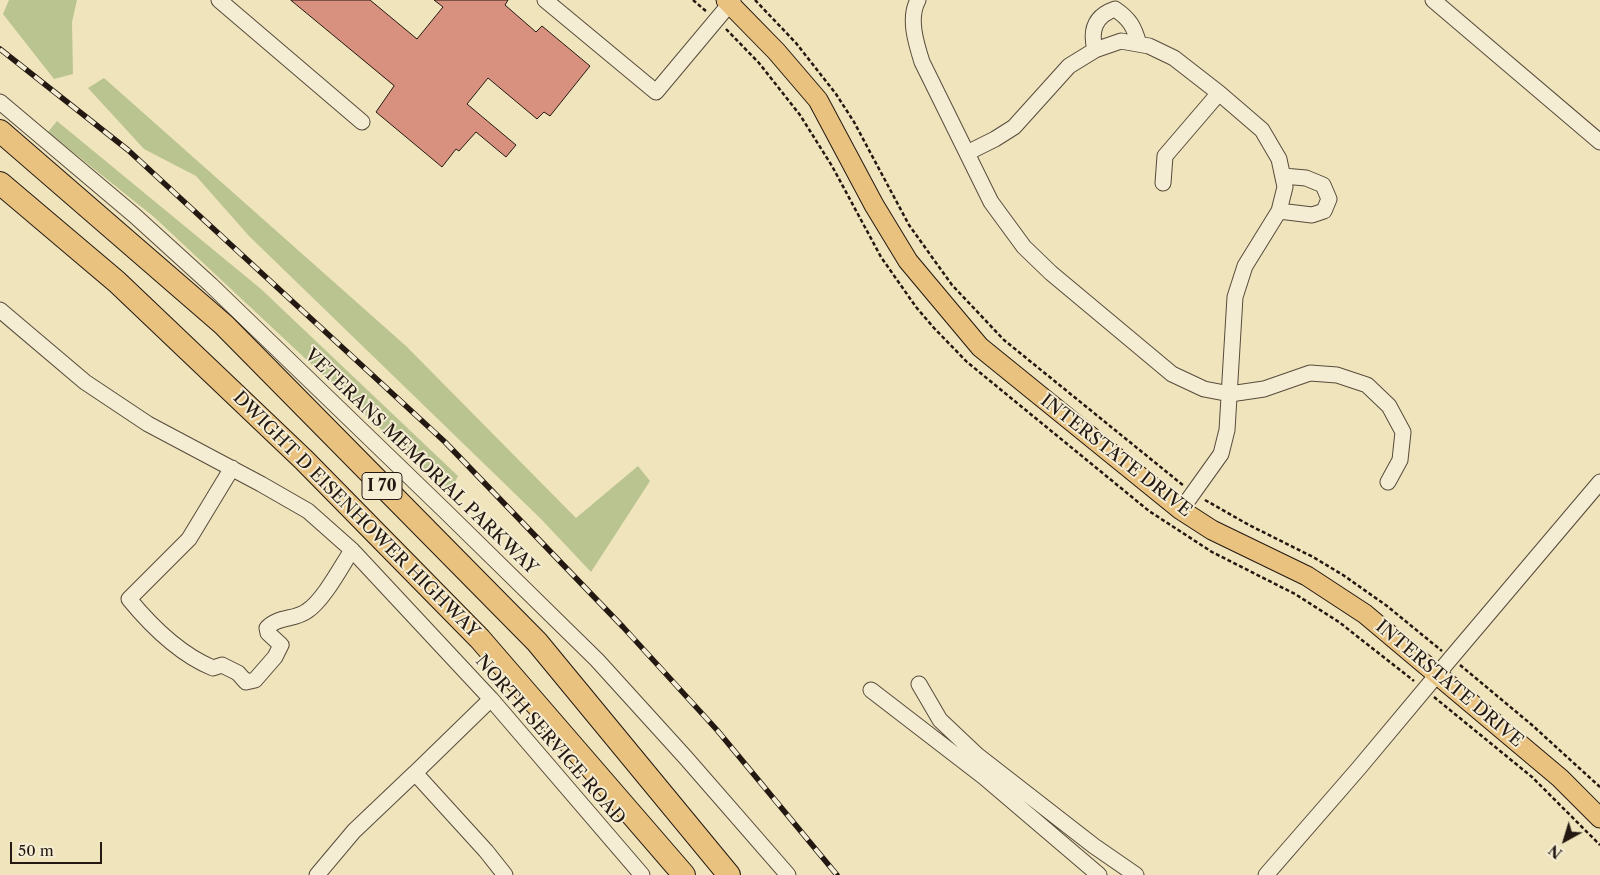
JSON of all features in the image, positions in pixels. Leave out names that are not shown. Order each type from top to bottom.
[{"type":"highway","name":"I 70","points":[[0,130],[224,325],[537,642],[729,875]]},
{"type":"highway","name":"DWIGHT D EISENHOWER HIGHWAY","points":[[0,183],[117,282],[304,460],[480,639],[684,875]]},
{"type":"main road","name":"INTERSTATE DRIVE","points":[[729,1],[776,51],[818,100],[874,205],[908,261],[980,347],[1181,510],[1212,530],[1307,576],[1365,614],[1560,778],[1600,818]]},
{"type":"street","points":[[220,0],[362,122]]},
{"type":"street","points":[[545,0],[656,92],[729,1]]},
{"type":"street","points":[[1433,0],[1600,142]]},
{"type":"street","points":[[911,2],[914,37],[922,62],[992,202],[1024,247],[1051,273],[1172,374],[1204,389],[1230,394],[1264,389],[1310,373],[1337,375],[1367,386],[1389,406],[1403,432],[1400,460],[1388,482]]},
{"type":"street","points":[[1095,50],[1093,33],[1096,20],[1105,12],[1114,9],[1125,16],[1130,22],[1138,44]]},
{"type":"street","points":[[967,153],[1014,127],[1069,66],[1095,50],[1121,41],[1149,46],[1174,58],[1262,130],[1279,158],[1285,187],[1278,212],[1245,266],[1235,298],[1227,430],[1221,454],[1181,510]]},
{"type":"street","points":[[1162,183],[1165,156],[1219,93]]},
{"type":"street","name":"VETERANS MEMORIAL PARKWAY","points":[[0,102],[134,216],[210,285],[597,660],[788,875]]},
{"type":"street","points":[[1278,212],[1312,215],[1324,211],[1330,199],[1324,185],[1306,178],[1283,176]]},
{"type":"street","name":"NORTH SERVICE ROAD","points":[[0,310],[85,382],[148,424],[308,511],[352,550],[492,699],[642,875]]},
{"type":"street","points":[[232,468],[189,539],[129,599],[169,641],[196,661],[212,668],[222,664],[238,673],[246,682],[255,680],[275,657],[281,645],[268,633],[267,628],[272,622],[306,612],[317,602],[352,550]]},
{"type":"street","points":[[1266,875],[1359,768],[1600,482]]},
{"type":"street","points":[[919,684],[940,720],[977,755],[1086,840],[1136,875]]},
{"type":"street","points":[[870,690],[984,777],[1099,875]]},
{"type":"street","points":[[317,875],[354,831],[492,699]]},
{"type":"street","points":[[415,773],[486,851],[505,875]]},
{"type":"path","points":[[755,0],[796,43],[836,94],[854,122],[909,225],[929,254],[965,299],[1004,340],[1193,493],[1343,575],[1387,606],[1532,725],[1600,787]]},
{"type":"path","points":[[695,1],[707,12]]},
{"type":"green space","points":[[9,0],[77,0],[72,22],[73,74],[54,79],[3,14]]},
{"type":"green space","points":[[104,78],[406,346],[576,518],[638,466],[650,481],[591,572],[540,518],[249,236],[196,176],[144,149],[88,88]]},
{"type":"green space","points":[[57,121],[261,289],[458,476],[449,493],[154,217],[48,132]]},
{"type":"building","points":[[291,0],[370,0],[417,39],[443,7],[434,0],[508,0],[505,5],[536,32],[542,26],[590,66],[550,116],[544,112],[537,119],[488,78],[467,104],[516,145],[506,157],[476,132],[459,151],[456,149],[442,167],[376,112],[394,86]]},
{"type":"railway","points":[[0,49],[128,150],[445,442],[623,627],[717,730],[837,875]]}]
